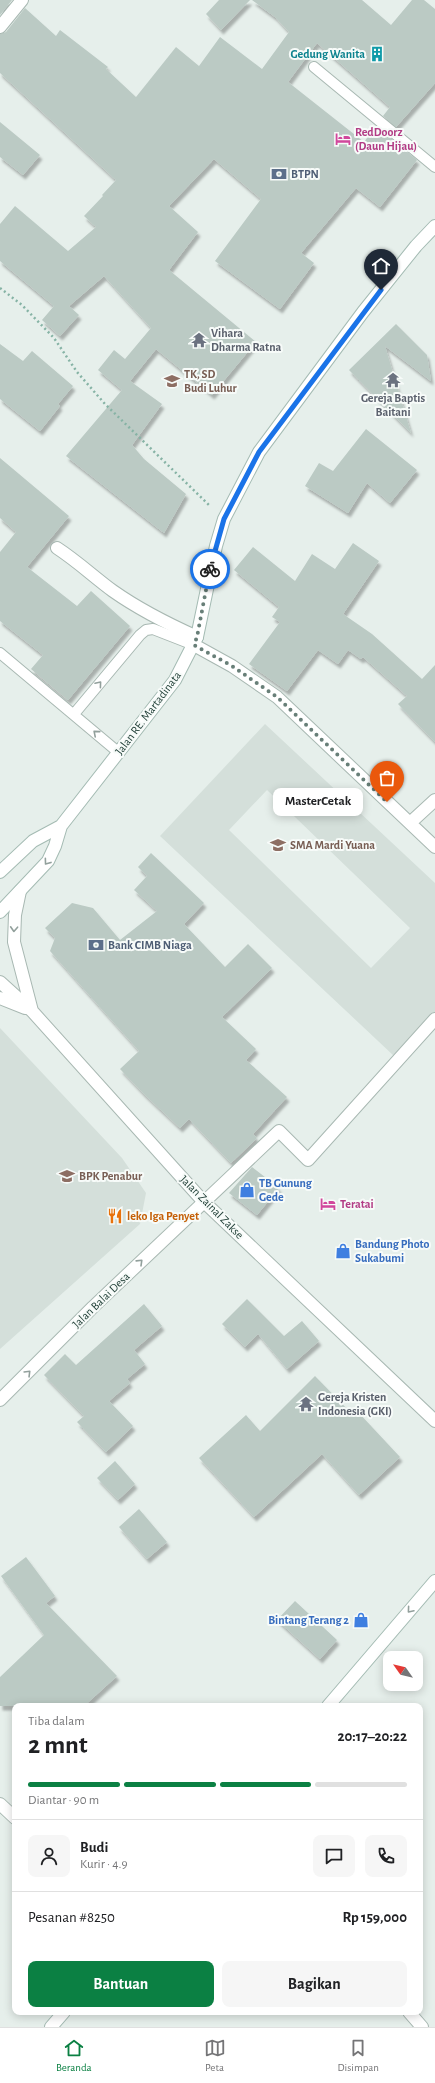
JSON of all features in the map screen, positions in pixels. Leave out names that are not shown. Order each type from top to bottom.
[{"type":"street","points":[[0,27],[22,0]]},
{"type":"street","name":"Jalan RE. Martadinata","points":[[0,912],[48,861],[55,846],[61,826],[175,680],[195,641],[214,553],[224,519],[259,452],[363,312],[416,246],[435,226]]},
{"type":"street","points":[[57,548],[130,602],[195,641],[277,697],[435,847]]},
{"type":"street","points":[[410,823],[435,800]]},
{"type":"street","name":"Jalan RE. Martadinata","points":[[0,872],[32,841],[61,826]]},
{"type":"street","points":[[20,891],[15,916],[14,942],[32,1011]]},
{"type":"street","name":"Jalan Zainal Zakse","points":[[0,982],[32,1011],[203,1201],[435,1421]]},
{"type":"street","points":[[0,998],[32,1011]]},
{"type":"street","name":"Jalan Balai Desa","points":[[0,1400],[93,1307],[203,1201],[280,1131],[308,1160],[435,1019]]},
{"type":"street","points":[[331,1703],[435,1581]]},
{"type":"street","points":[[0,1804],[12,1815]]},
{"type":"street","points":[[50,2027],[61,2015]]},
{"type":"street","points":[[412,2015],[422,2027]]},
{"type":"lane","points":[[314,68],[435,167]]},
{"type":"lane","points":[[74,714],[140,635],[146,630],[153,629],[195,641]]},
{"type":"lane","points":[[0,653],[118,752]]},
{"type":"path","points":[[0,288],[22,305],[54,338],[77,372],[105,404],[188,487],[224,519]]},
{"type":"shaded area","points":[[265,724],[435,883],[435,1013],[394,1056],[160,836]],"holes":[[[267,790],[410,928],[371,968],[229,830]]]},
{"type":"shaded area","name":"BPK Penabur","points":[[0,1028],[122,1158],[146,1193],[140,1224],[0,1349]]},
{"type":"building","points":[[0,0],[12,0],[0,15]]},
{"type":"building","points":[[219,0],[250,0],[221,30],[206,14]]},
{"type":"building","points":[[252,0],[362,0],[391,25],[412,0],[424,0],[435,9],[435,83],[396,127],[383,116],[390,107],[317,43],[288,82],[364,142],[376,126],[417,160],[380,207],[356,188],[301,253],[314,263],[280,309],[215,261],[261,199],[214,159],[169,206],[198,232],[169,270],[256,342],[212,395],[156,349],[130,381],[162,404],[132,445],[144,459],[186,494],[164,533],[66,456],[122,390],[98,370],[114,350],[125,359],[151,328],[104,276],[69,306],[79,315],[60,336],[42,320],[54,306],[0,261],[0,224],[15,206],[68,251],[96,227],[84,216],[116,180],[0,73],[0,34],[6,32],[25,8],[56,36],[60,30],[108,67],[106,69],[136,97],[176,47],[199,66],[220,37],[262,69],[289,32],[275,17]]},
{"type":"building","points":[[0,122],[40,155],[23,175],[0,157]]},
{"type":"building","points":[[396,324],[427,355],[431,381],[385,346],[411,433],[349,370]]},
{"type":"building","points":[[0,344],[23,361],[32,351],[73,386],[58,404],[60,406],[40,431],[0,399]]},
{"type":"building","points":[[366,429],[417,470],[390,503],[367,483],[348,513],[305,486],[319,463],[333,471]]},
{"type":"building","points":[[0,458],[69,516],[27,567],[77,606],[91,591],[130,626],[68,700],[31,669],[43,655],[0,621],[0,552],[16,532],[0,518]]},
{"type":"building","points":[[353,543],[379,561],[343,614],[372,634],[422,679],[435,665],[435,742],[398,704],[407,696],[363,657],[361,659],[348,650],[338,664],[318,650],[287,691],[249,664],[280,622],[272,617],[279,607],[234,570],[253,547],[295,581],[312,554],[335,569]]},
{"type":"building","points":[[151,853],[204,903],[184,924],[225,967],[248,944],[272,968],[222,1017],[256,1049],[246,1060],[287,1097],[253,1134],[257,1138],[231,1163],[189,1119],[180,1128],[120,1069],[139,1051],[50,951],[55,938],[45,928],[72,903],[93,908],[120,940],[157,911],[134,890],[147,876],[138,867]]},
{"type":"building","points":[[252,1167],[279,1188],[257,1215],[229,1193]]},
{"type":"building","points":[[247,1299],[284,1336],[302,1321],[319,1341],[287,1369],[258,1334],[245,1347],[222,1324]]},
{"type":"building","points":[[144,1304],[162,1326],[134,1350],[145,1364],[127,1379],[130,1383],[109,1401],[133,1426],[106,1452],[77,1422],[84,1416],[44,1375],[65,1354],[76,1365]]},
{"type":"building","points":[[315,1376],[354,1416],[358,1412],[400,1457],[359,1495],[322,1454],[254,1517],[199,1458],[246,1415],[260,1431]]},
{"type":"building","points":[[115,1461],[135,1484],[118,1500],[97,1478]]},
{"type":"building","points":[[139,1509],[167,1542],[147,1559],[119,1527]]},
{"type":"building","points":[[26,1557],[55,1596],[46,1603],[117,1676],[87,1703],[12,1703],[12,1706],[0,1706],[0,1677],[44,1635],[1,1576]]},
{"type":"building","points":[[295,1601],[337,1640],[320,1659],[277,1620]]},
{"type":"way so far","points":[[210,569],[197,637],[194,645],[232,666],[277,697],[387,802]]},
{"type":"place","name":"Gedung Wanita","points":[[377,54]]},
{"type":"place","name":"RedDoorz (Daun Hijau)","points":[[343,139]]},
{"type":"place","name":"BTPN","points":[[279,174]]},
{"type":"place","name":"Vihara Dharma Ratna","points":[[199,340]]},
{"type":"place","name":"Gereja Baptis Baitani","points":[[393,380]]},
{"type":"place","name":"TK, SD Budi Luhur","points":[[172,381]]},
{"type":"place","name":"MasterCetak","points":[[387,802]]},
{"type":"place","name":"SMA Mardi Yuana","points":[[278,845]]},
{"type":"place","name":"Bank CIMB Niaga","points":[[96,945]]},
{"type":"place","name":"BPK Penabur","points":[[67,1176]]},
{"type":"place","name":"TB Gunung Gede","points":[[247,1190]]},
{"type":"place","name":"Teratai","points":[[328,1204]]},
{"type":"place","name":"leko Iga Penyet","points":[[115,1216]]},
{"type":"place","name":"Bandung Photo Sukabumi","points":[[343,1251]]},
{"type":"place","name":"Gereja Kristen Indonesia (GKI)","points":[[306,1404]]},
{"type":"place","name":"Bintang Terang 2","points":[[361,1620]]},
{"type":"route","points":[[210,569],[224,519],[259,452],[327,359],[381,290]]}]
